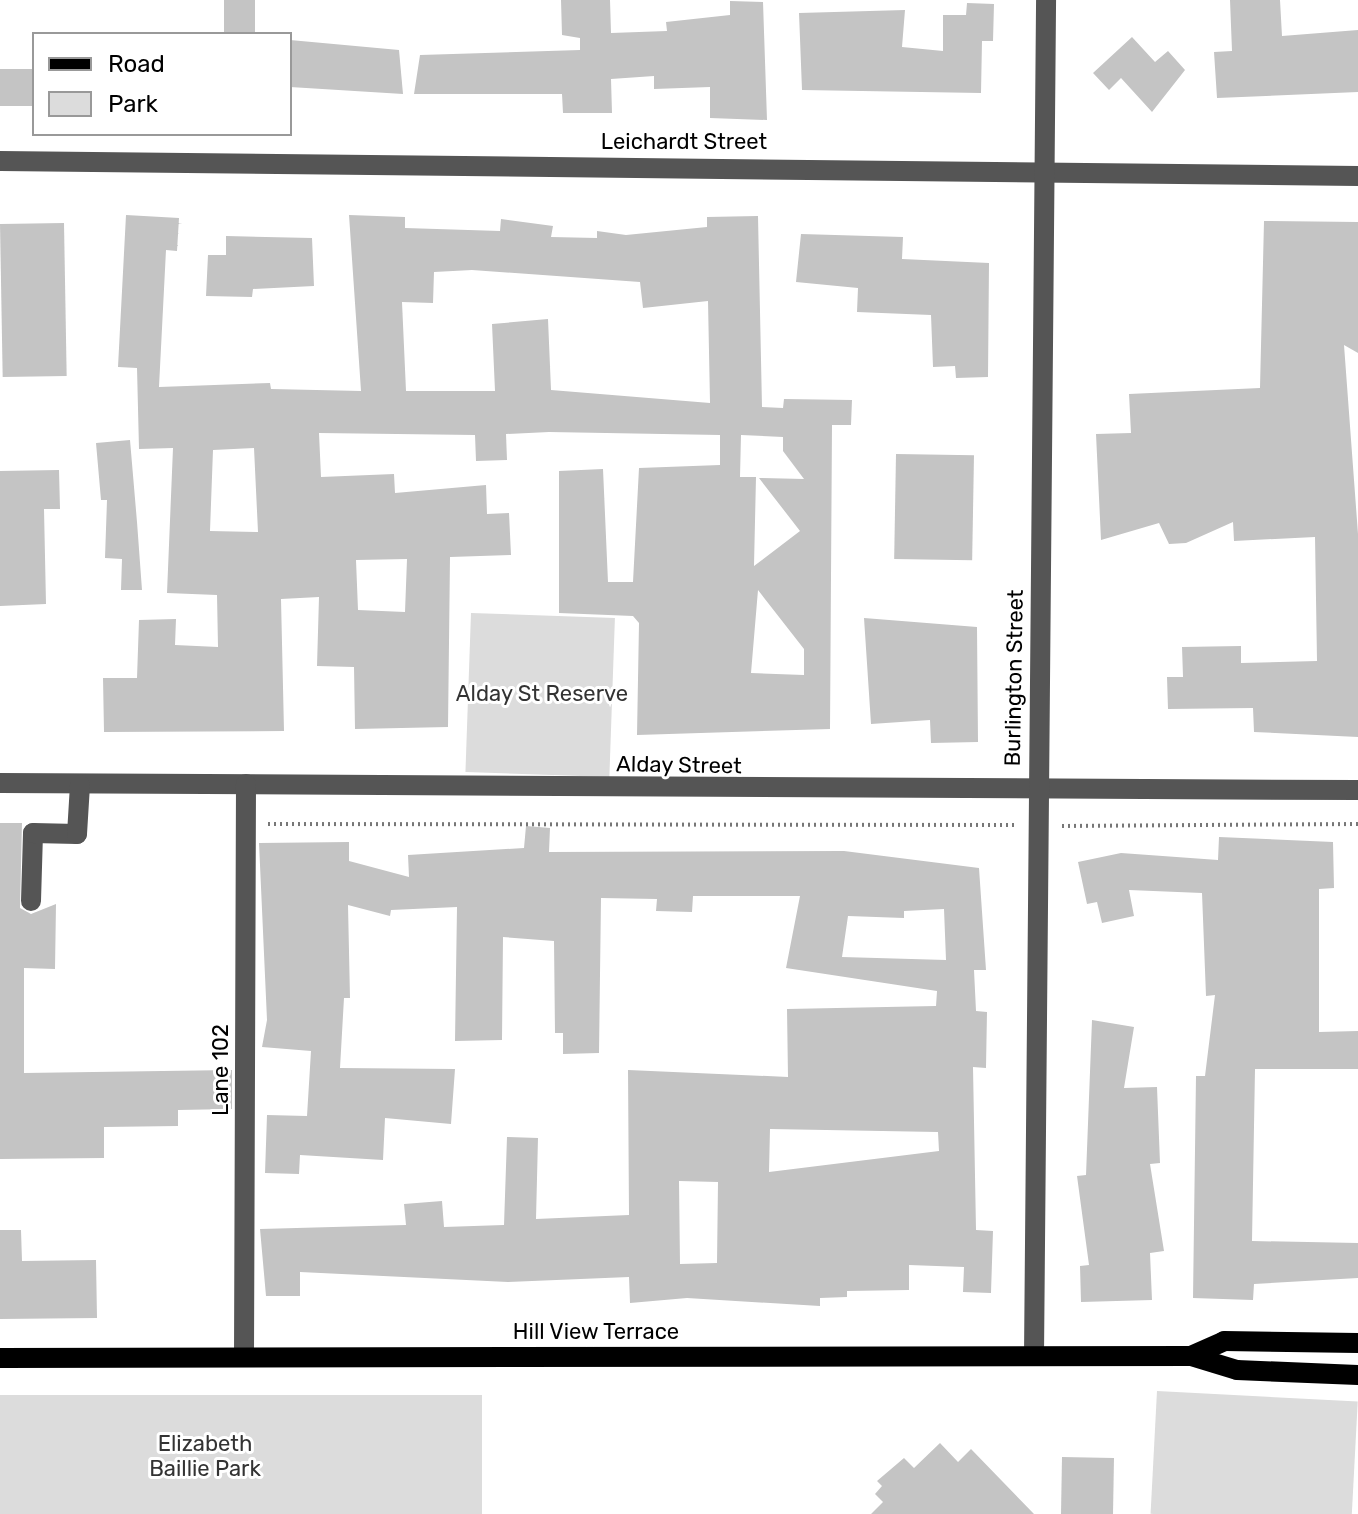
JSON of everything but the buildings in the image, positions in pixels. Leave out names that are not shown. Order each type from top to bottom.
[{"type":"main road","name":"Hill View Terrace","points":[[1191,1356],[1224,1341],[1358,1343]]},
{"type":"main road","name":"Hill View Terrace","points":[[0,1358],[1191,1356],[1237,1370],[1358,1375]]},
{"type":"street","name":"Burlington Street","points":[[1034,1356],[1046,0]]},
{"type":"street","name":"Leichardt Street","points":[[3,159],[1043,169],[1358,176]]},
{"type":"street","name":"Alday Street","points":[[0,783],[1037,792],[1358,790]]},
{"type":"street","name":"Lane 102","points":[[244,1356],[246,784]]},
{"type":"street","points":[[31,901],[33,833],[77,834],[80,785]]},
{"type":"path","points":[[246,824],[1014,825]]},
{"type":"path","points":[[1062,826],[1358,824]]},
{"type":"green space","name":"Alday St Reserve","points":[[471,613],[615,618],[609,777],[465,772]]},
{"type":"green space","points":[[1157,1391],[1358,1402],[1352,1514],[1151,1514]]},
{"type":"green space","name":"Elizabeth Baillie Park","points":[[0,1395],[482,1395],[482,1514],[0,1514]]}]
